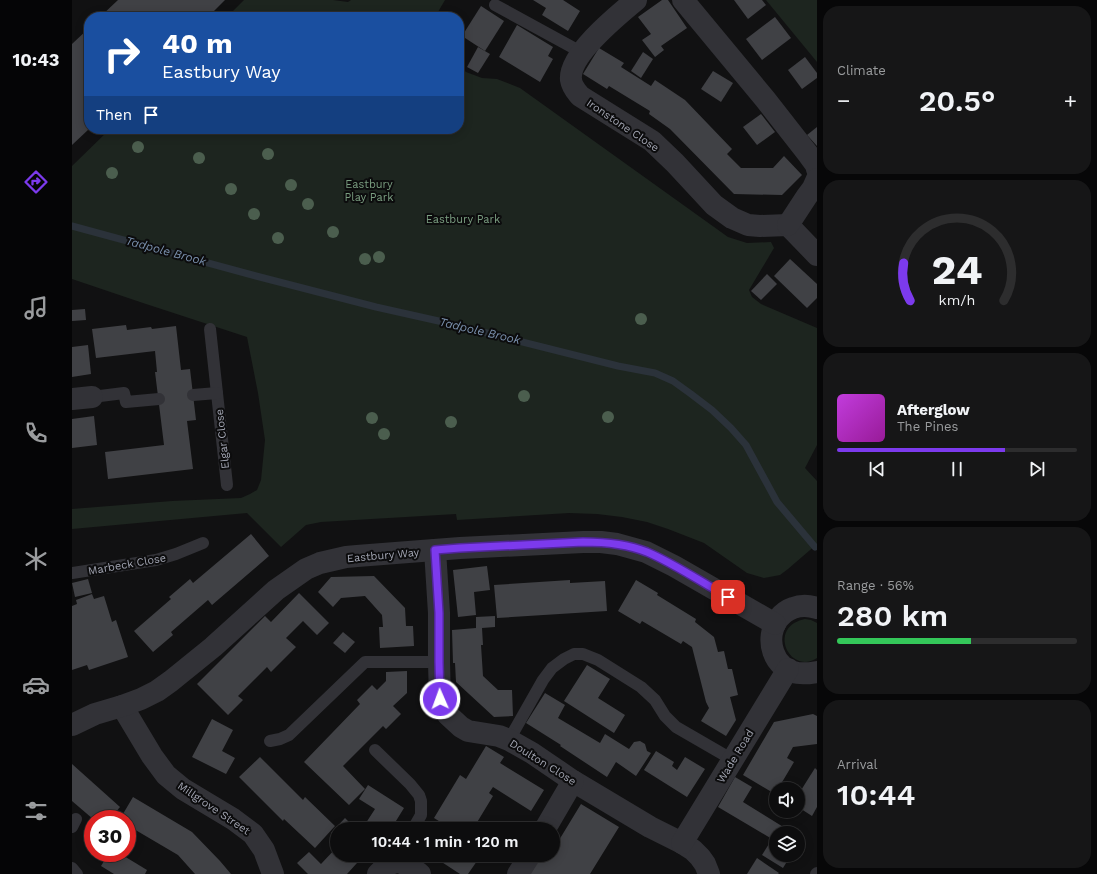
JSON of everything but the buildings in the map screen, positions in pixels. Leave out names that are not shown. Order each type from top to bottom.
[{"type":"street","name":"Ironstone Close","points":[[636,0],[606,26],[581,52],[571,72],[573,88],[580,96],[652,141],[675,163],[714,205],[732,218],[748,225],[788,225]]},
{"type":"street","points":[[683,0],[765,99],[808,154],[816,165],[817,169]]},
{"type":"street","points":[[817,179],[814,188],[800,205],[788,225],[817,255]]},
{"type":"street","name":"Eastbury Way","points":[[72,725],[95,714],[141,699],[157,691],[213,647],[276,590],[306,569],[320,563],[346,557],[460,548],[600,542],[646,552],[674,566],[774,624]]},
{"type":"street","name":"Doulton Close","points":[[435,550],[439,627],[440,699],[443,707],[451,718],[468,731],[499,736],[509,740],[573,781],[650,827],[682,843],[693,850],[700,857],[709,874]]},
{"type":"street","points":[[817,608],[811,606],[800,606],[790,609],[781,615],[774,624],[771,637],[772,649],[781,664],[797,673],[807,674],[817,672]]},
{"type":"street","name":"Wade Road","points":[[682,843],[788,669]]},
{"type":"street","name":"Millgrove Street","points":[[122,706],[152,756],[166,775],[183,789],[233,819],[253,834],[264,850],[272,873]]},
{"type":"street","points":[[549,822],[573,781]]},
{"type":"street","points":[[518,874],[526,862]]},
{"type":"street","points":[[391,864],[404,863],[420,874]]},
{"type":"lane","points":[[495,5],[581,52]]},
{"type":"lane","name":"Elgar Close","points":[[210,329],[227,485]]},
{"type":"lane","points":[[82,398],[124,393],[126,402],[159,398]]},
{"type":"lane","name":"Elgar Close","points":[[193,395],[217,393]]},
{"type":"lane","name":"Marbeck Close","points":[[72,573],[156,560],[203,543]]},
{"type":"lane","points":[[509,740],[543,680],[552,668],[574,654],[584,654],[598,660],[641,687],[655,700],[665,716],[676,727],[733,760]]},
{"type":"lane","points":[[270,741],[289,735],[365,662],[439,662]]},
{"type":"lane","points":[[375,750],[410,784],[419,795],[421,801],[421,815],[417,822]]},
{"type":"lane","points":[[72,868],[77,874]]},
{"type":"green space","points":[[244,0],[333,0],[348,2],[351,0],[445,0],[438,12],[232,12]]},
{"type":"green space","points":[[766,0],[817,0],[817,62]]},
{"type":"green space","points":[[464,70],[482,78],[497,79],[520,88],[728,237],[747,243],[771,242],[774,248],[749,290],[752,297],[761,304],[817,328],[817,445],[805,468],[817,481],[817,544],[780,575],[764,578],[747,573],[704,543],[668,529],[647,522],[597,514],[569,513],[457,520],[456,514],[321,522],[306,525],[281,547],[247,513],[72,529],[72,509],[172,501],[241,498],[250,494],[257,490],[261,480],[265,440],[247,337],[72,279],[72,166],[105,134],[464,134]]},
{"type":"green space","points":[[805,619],[817,623],[817,658],[807,662],[798,661],[791,656],[786,648],[785,640],[787,631],[793,624]]},
{"type":"waterway","name":"Tadpole Brook","points":[[72,226],[376,307],[443,322],[618,366],[655,373],[673,381],[691,394],[712,410],[731,428],[746,445],[777,502],[815,547]]},
{"type":"route","points":[[440,699],[440,634],[435,550],[583,542],[617,544],[646,552],[728,597]]},
{"type":"park label","name":"Eastbury Play Park","points":[[369,190]]},
{"type":"park label","name":"Eastbury Park","points":[[463,219]]}]
